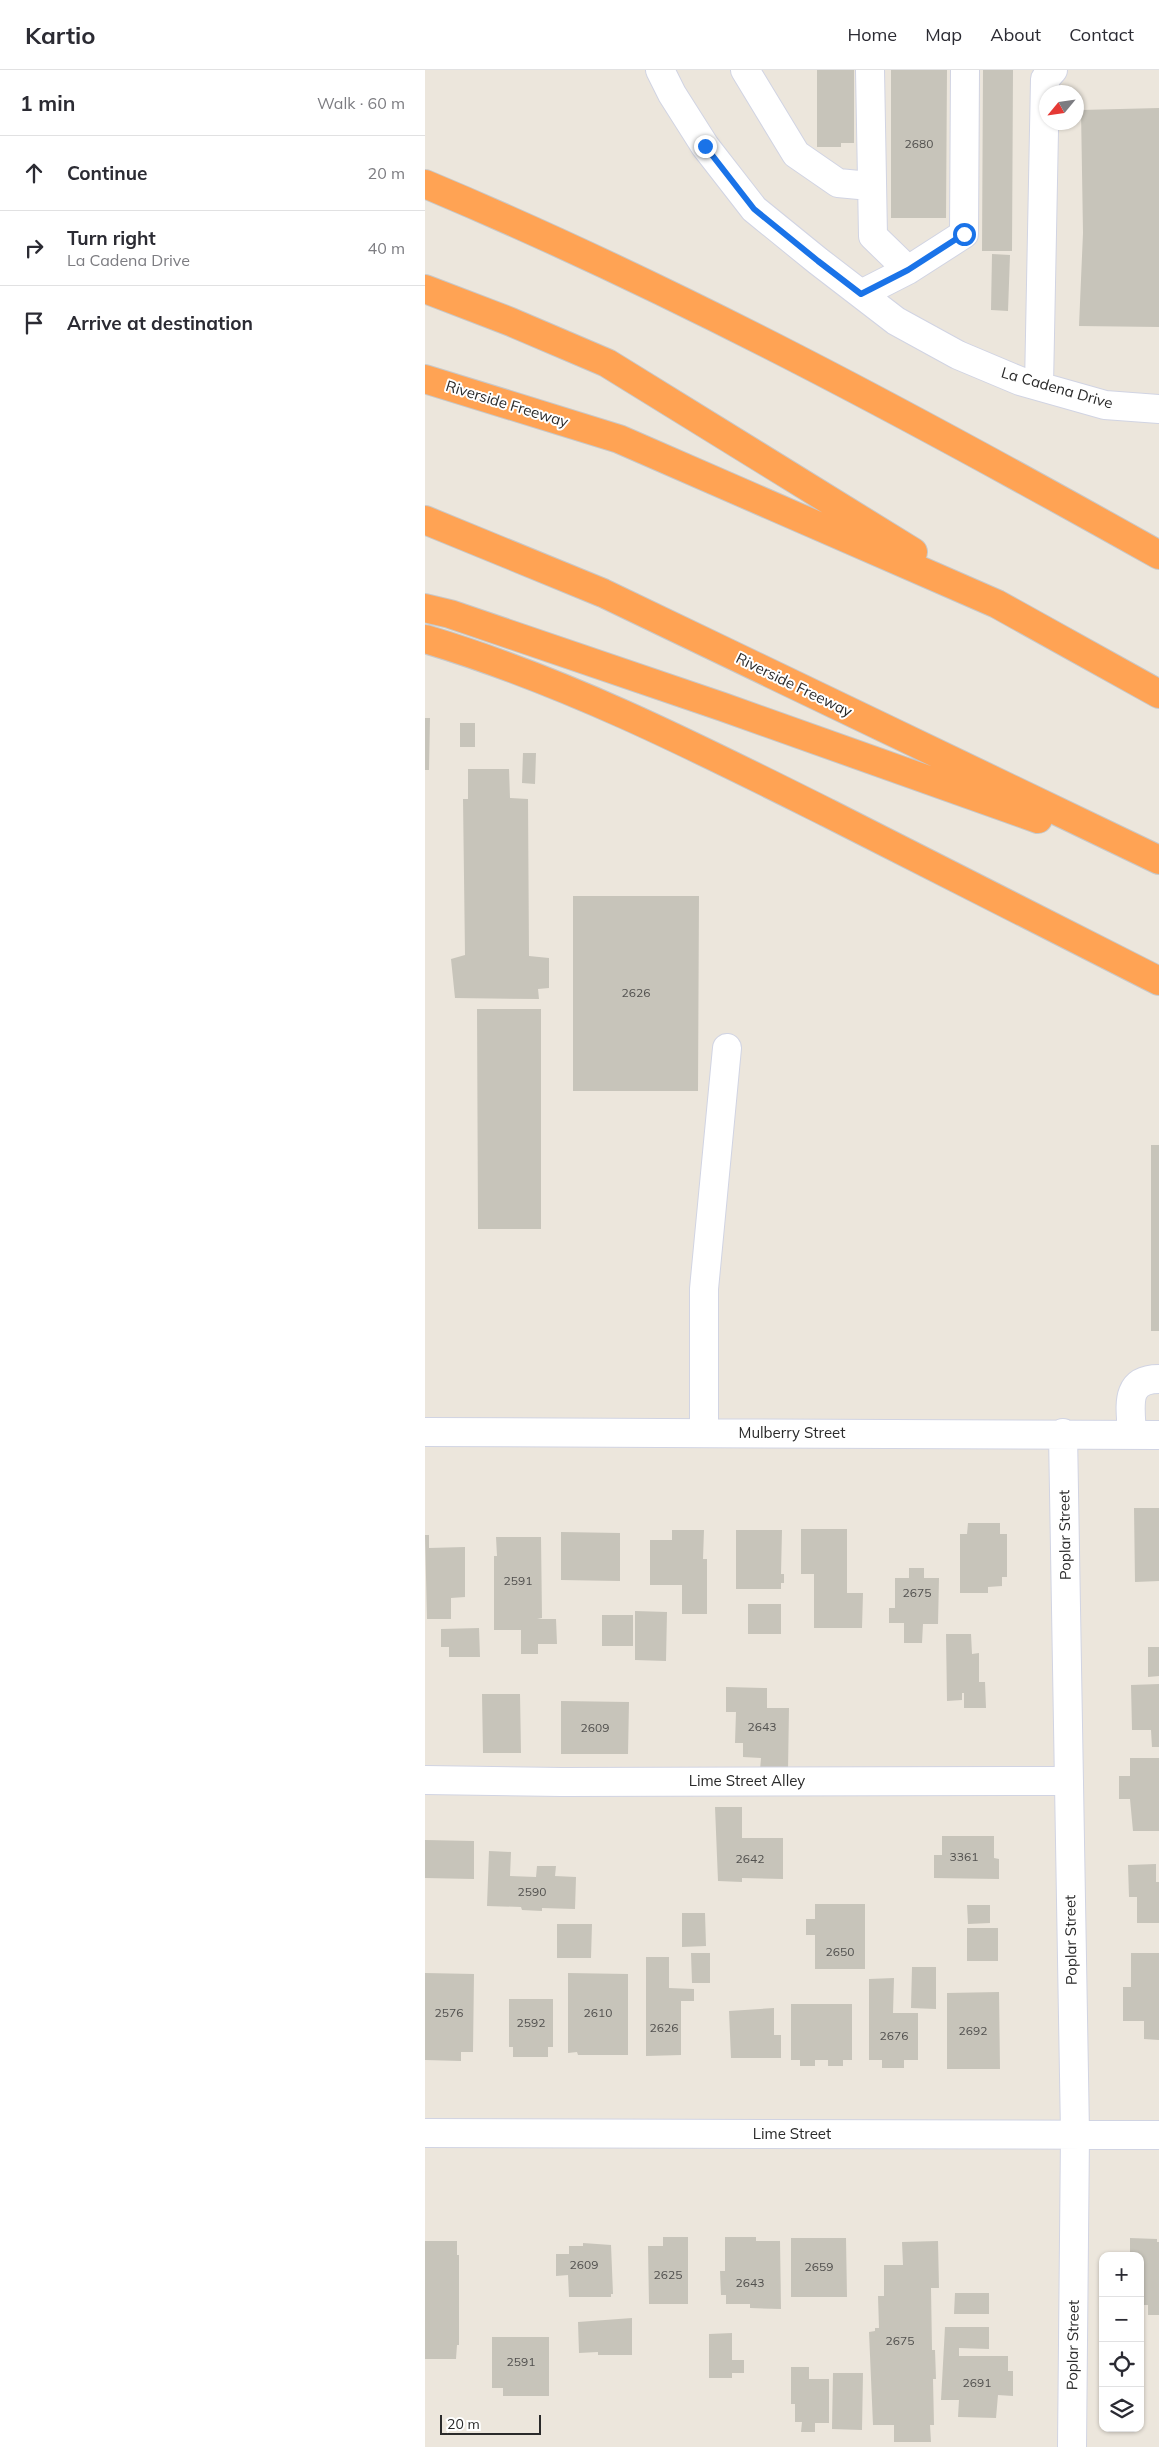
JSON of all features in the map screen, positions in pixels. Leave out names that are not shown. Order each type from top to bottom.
[{"type":"highway","points":[[425,184],[513,221],[718,319],[962,444],[1159,555]]},
{"type":"highway","points":[[425,289],[511,322],[607,363],[997,604]]},
{"type":"highway","name":"Riverside Freeway","points":[[425,379],[619,439],[997,604],[1159,694]]},
{"type":"highway","name":"Riverside Freeway","points":[[425,520],[603,593],[1159,861]]},
{"type":"highway","points":[[425,608],[723,707],[1159,861]]},
{"type":"highway","points":[[425,639],[532,676],[633,718],[774,786],[1159,980]]},
{"type":"street","name":"La Cadena Drive","points":[[660,70],[672,94],[705,146],[754,209],[896,321],[958,355],[1020,381],[1105,405],[1159,409]]},
{"type":"street","points":[[745,70],[796,154],[838,183],[870,186]]},
{"type":"street","points":[[870,70],[870,186],[873,236],[908,270]]},
{"type":"street","points":[[861,294],[908,270],[964,234],[965,70]]},
{"type":"street","points":[[1039,386],[1045,79],[1053,70]]},
{"type":"street","points":[[704,1433],[704,1289],[727,1048]]},
{"type":"street","points":[[1132,1434],[1131,1396],[1139,1383],[1147,1379],[1159,1379]]},
{"type":"street","name":"Mulberry Street","points":[[425,1432],[1063,1433],[1159,1435]]},
{"type":"street","name":"Poplar Street","points":[[1063,1433],[1075,2134],[1072,2447]]},
{"type":"street","name":"Lime Street Alley","points":[[425,1780],[562,1782],[1069,1781]]},
{"type":"street","name":"Lime Street","points":[[425,2133],[1159,2134]]},
{"type":"building","points":[[817,70],[854,70],[854,143],[841,143],[841,147],[817,147]]},
{"type":"building","points":[[891,70],[947,70],[946,218],[891,218]]},
{"type":"building","points":[[983,70],[1013,70],[1012,251],[982,251]]},
{"type":"building","points":[[1159,108],[1159,327],[1079,326],[1083,233],[1081,130],[1084,130],[1084,110]]},
{"type":"building","points":[[992,254],[1010,255],[1008,311],[991,310]]},
{"type":"building","points":[[425,718],[430,718],[429,770],[425,770]]},
{"type":"building","points":[[460,723],[475,723],[475,747],[460,747]]},
{"type":"building","points":[[523,753],[536,753],[535,784],[522,783]]},
{"type":"building","points":[[468,769],[509,769],[510,798],[528,799],[529,956],[549,958],[549,988],[538,989],[539,999],[455,998],[451,959],[465,955],[463,799],[468,799]]},
{"type":"building","points":[[573,896],[699,896],[698,1091],[573,1091]]},
{"type":"building","points":[[477,1009],[541,1009],[541,1229],[478,1229]]},
{"type":"building","points":[[1151,1145],[1159,1145],[1159,1331],[1151,1331]]},
{"type":"building","points":[[1134,1508],[1159,1508],[1159,1581],[1135,1582]]},
{"type":"building","points":[[968,1523],[1000,1523],[1000,1534],[1007,1534],[1007,1577],[1002,1577],[1002,1586],[988,1587],[988,1593],[960,1593],[960,1534],[967,1534]]},
{"type":"building","points":[[801,1529],[847,1529],[847,1593],[863,1593],[862,1628],[814,1628],[814,1574],[801,1574]]},
{"type":"building","points":[[672,1530],[704,1530],[703,1559],[707,1559],[707,1614],[682,1614],[682,1585],[650,1585],[650,1540],[672,1540]]},
{"type":"building","points":[[736,1530],[782,1530],[781,1574],[784,1574],[784,1583],[781,1583],[781,1589],[736,1589]]},
{"type":"building","points":[[561,1532],[620,1533],[620,1581],[561,1580]]},
{"type":"building","points":[[425,1535],[429,1535],[429,1548],[465,1547],[465,1597],[451,1598],[451,1619],[427,1619]]},
{"type":"building","points":[[496,1537],[541,1537],[542,1618],[537,1619],[556,1619],[557,1644],[538,1644],[538,1654],[521,1654],[521,1630],[494,1630],[494,1556],[497,1556]]},
{"type":"building","points":[[909,1568],[924,1568],[924,1578],[939,1578],[938,1624],[923,1624],[922,1643],[904,1643],[904,1623],[889,1623],[889,1608],[895,1608],[895,1578],[909,1578]]},
{"type":"building","points":[[748,1604],[781,1604],[781,1634],[748,1634]]},
{"type":"building","points":[[635,1611],[667,1612],[666,1661],[635,1660]]},
{"type":"building","points":[[602,1615],[633,1615],[633,1646],[602,1646]]},
{"type":"building","points":[[479,1628],[480,1657],[449,1657],[449,1647],[441,1647],[441,1629]]},
{"type":"building","points":[[946,1634],[971,1634],[972,1654],[979,1653],[979,1682],[985,1682],[986,1708],[964,1708],[964,1693],[962,1693],[962,1700],[947,1701]]},
{"type":"building","points":[[1148,1647],[1159,1647],[1159,1676],[1148,1677]]},
{"type":"building","points":[[1159,1684],[1159,1747],[1152,1747],[1151,1730],[1132,1730],[1131,1685]]},
{"type":"building","points":[[726,1687],[767,1688],[767,1708],[789,1708],[788,1770],[760,1770],[761,1758],[743,1757],[743,1743],[735,1743],[736,1712],[726,1712]]},
{"type":"building","points":[[482,1694],[520,1694],[521,1753],[483,1753]]},
{"type":"building","points":[[561,1701],[629,1702],[628,1754],[561,1754]]},
{"type":"building","points":[[1130,1758],[1159,1758],[1159,1831],[1133,1831],[1130,1799],[1119,1799],[1119,1776],[1130,1776]]},
{"type":"building","points":[[715,1807],[742,1807],[742,1838],[783,1838],[783,1879],[742,1878],[742,1882],[718,1881]]},
{"type":"building","points":[[942,1836],[994,1836],[994,1858],[999,1859],[999,1879],[934,1878],[934,1855],[942,1855]]},
{"type":"building","points":[[425,1840],[474,1841],[474,1879],[425,1878]]},
{"type":"building","points":[[489,1851],[511,1852],[510,1876],[536,1877],[537,1866],[556,1866],[555,1876],[576,1877],[575,1909],[542,1908],[542,1911],[522,1910],[521,1907],[487,1906]]},
{"type":"building","points":[[1156,1864],[1156,1882],[1159,1882],[1159,1923],[1137,1923],[1137,1897],[1129,1897],[1128,1865]]},
{"type":"building","points":[[815,1904],[865,1904],[865,1969],[815,1969],[815,1935],[806,1935],[806,1919],[815,1919]]},
{"type":"building","points":[[967,1905],[990,1905],[990,1923],[968,1924]]},
{"type":"building","points":[[682,1913],[705,1913],[706,1946],[682,1947]]},
{"type":"building","points":[[557,1924],[592,1924],[591,1958],[557,1958]]},
{"type":"building","points":[[967,1928],[998,1928],[998,1961],[967,1961]]},
{"type":"building","points":[[691,1953],[710,1953],[710,1983],[692,1983]]},
{"type":"building","points":[[1131,1953],[1159,1953],[1159,2040],[1144,2039],[1144,2021],[1123,2021],[1123,1987],[1131,1987]]},
{"type":"building","points":[[646,1957],[669,1957],[669,1988],[694,1989],[694,2001],[681,2001],[681,2055],[646,2056]]},
{"type":"building","points":[[912,1967],[936,1967],[936,2009],[911,2008]]},
{"type":"building","points":[[425,1973],[474,1974],[473,2052],[461,2052],[461,2061],[425,2060]]},
{"type":"building","points":[[568,1973],[628,1974],[628,2055],[578,2055],[577,2052],[568,2053]]},
{"type":"building","points":[[894,1978],[893,2013],[918,2013],[918,2060],[904,2060],[904,2068],[882,2068],[882,2060],[869,2060],[869,1979]]},
{"type":"building","points":[[999,1992],[1000,2069],[947,2069],[947,1993]]},
{"type":"building","points":[[509,1999],[553,1999],[553,2047],[548,2047],[548,2057],[513,2057],[513,2047],[509,2047]]},
{"type":"building","points":[[791,2004],[852,2004],[852,2060],[843,2060],[843,2066],[828,2066],[828,2060],[815,2060],[815,2066],[800,2066],[800,2060],[791,2060]]},
{"type":"building","points":[[774,2008],[774,2035],[781,2035],[781,2058],[731,2058],[729,2011]]},
{"type":"building","points":[[663,2237],[688,2237],[688,2304],[649,2304],[648,2246],[663,2246]]},
{"type":"building","points":[[725,2237],[756,2237],[756,2241],[780,2241],[781,2309],[750,2308],[750,2304],[726,2304],[726,2295],[721,2295],[720,2271],[725,2271]]},
{"type":"building","points":[[791,2238],[846,2238],[847,2297],[791,2297]]},
{"type":"building","points":[[1130,2238],[1157,2239],[1157,2242],[1159,2242],[1159,2315],[1148,2315],[1148,2305],[1144,2305],[1144,2252],[1130,2252]]},
{"type":"building","points":[[425,2241],[457,2241],[457,2255],[459,2255],[459,2345],[457,2345],[456,2359],[425,2359]]},
{"type":"building","points":[[938,2241],[939,2288],[931,2288],[932,2350],[935,2350],[936,2379],[933,2379],[934,2425],[930,2425],[931,2442],[894,2442],[894,2425],[873,2425],[869,2332],[879,2328],[878,2296],[884,2296],[884,2265],[903,2265],[902,2242]]},
{"type":"building","points":[[583,2243],[611,2245],[613,2294],[611,2294],[611,2297],[569,2297],[568,2275],[556,2276],[556,2254],[569,2254],[569,2246],[583,2246]]},
{"type":"building","points":[[955,2293],[989,2293],[989,2314],[954,2314]]},
{"type":"building","points":[[632,2318],[632,2355],[598,2355],[598,2352],[579,2353],[578,2322]]},
{"type":"building","points":[[945,2327],[989,2327],[989,2349],[959,2348],[959,2356],[1008,2356],[1008,2371],[1013,2371],[1013,2396],[998,2395],[996,2418],[958,2417],[959,2400],[941,2400]]},
{"type":"building","points":[[732,2333],[732,2360],[744,2360],[744,2373],[732,2373],[732,2378],[709,2378],[709,2334]]},
{"type":"building","points":[[492,2337],[549,2337],[549,2396],[503,2396],[503,2388],[492,2388]]},
{"type":"building","points":[[791,2367],[809,2367],[809,2379],[829,2379],[829,2423],[815,2423],[815,2432],[801,2432],[802,2422],[795,2422],[795,2404],[791,2404]]},
{"type":"building","points":[[833,2373],[863,2373],[862,2430],[832,2429]]},
{"type":"route","points":[[705,146],[754,209],[861,294],[908,270],[964,234]]}]
